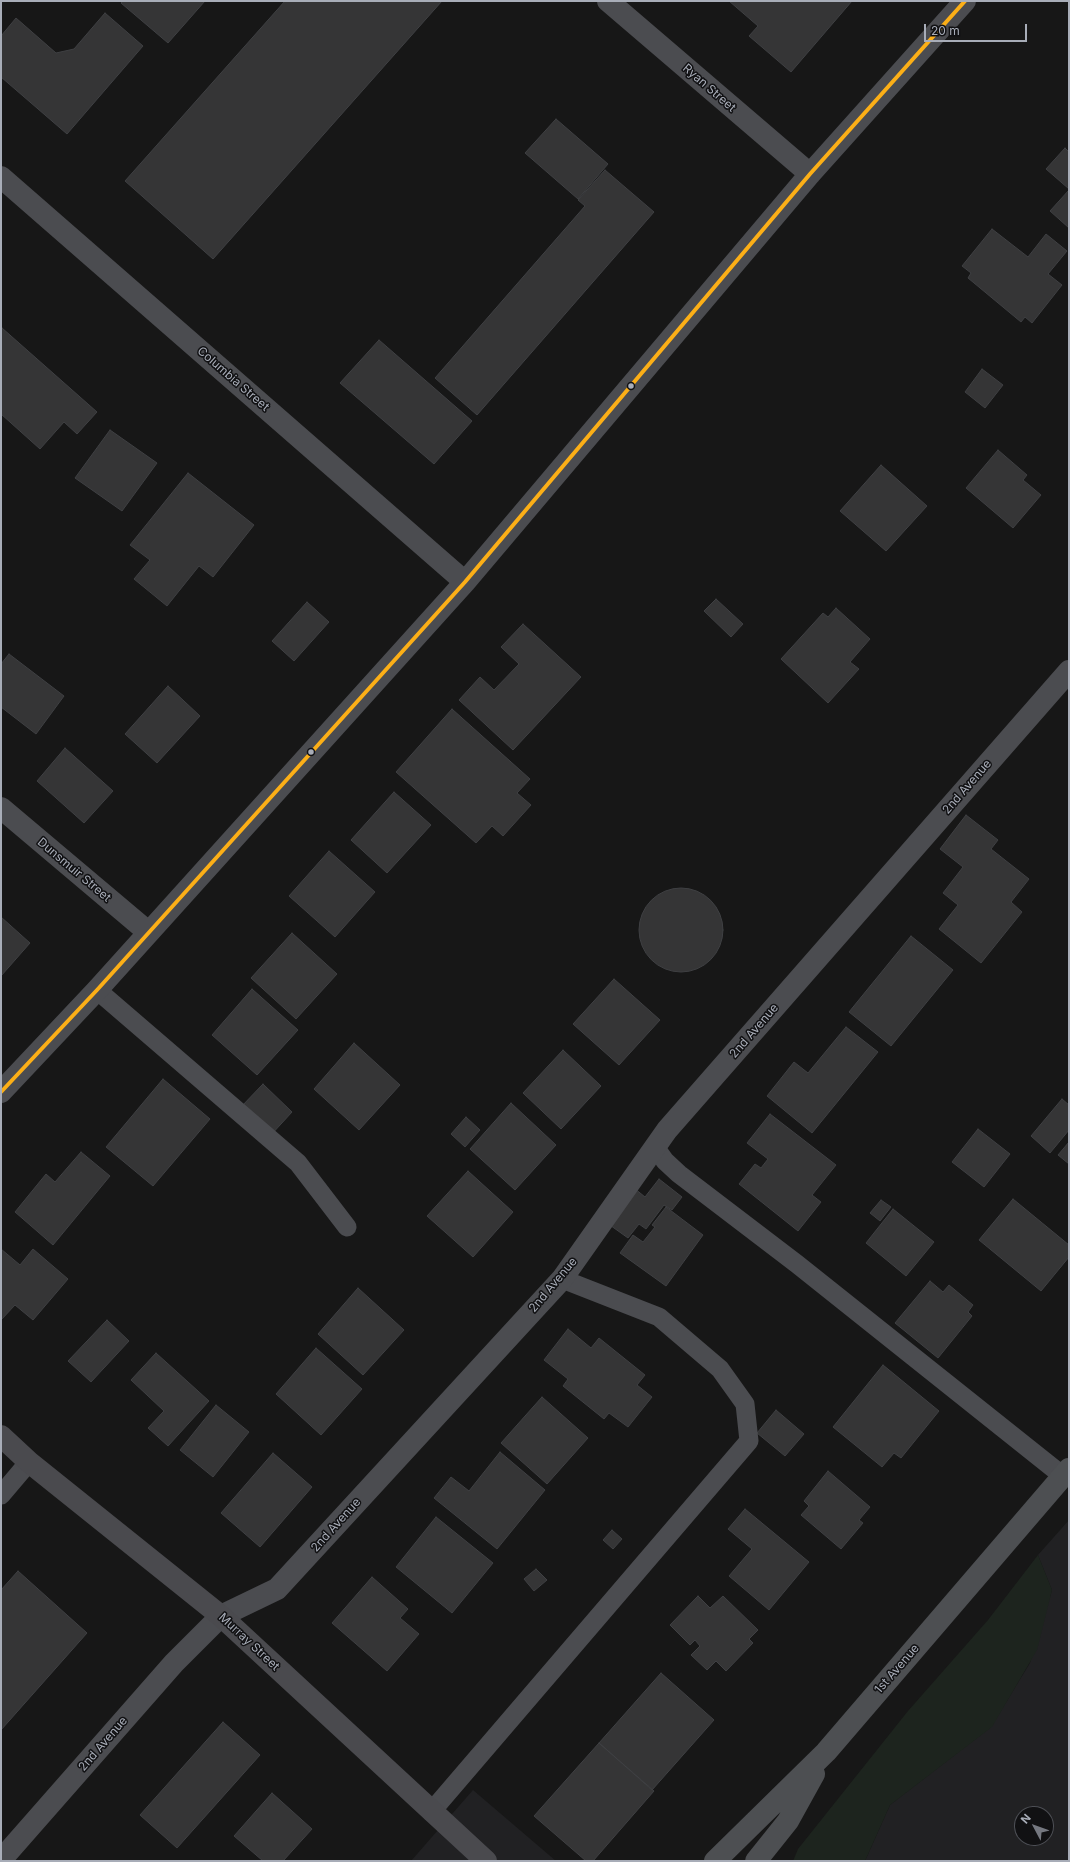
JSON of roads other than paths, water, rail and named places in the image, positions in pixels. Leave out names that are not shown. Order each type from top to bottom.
[{"type":"main road","name":"1st Avenue","points":[[715,1861],[826,1752],[1066,1473]]},
{"type":"main road","points":[[756,1861],[788,1821],[826,1752]]},
{"type":"street","name":"Ryan Street","points":[[608,1],[810,174]]},
{"type":"street","points":[[1,1092],[97,990],[466,582],[810,174],[965,1]]},
{"type":"street","name":"Columbia Street","points":[[1,176],[466,582]]},
{"type":"street","name":"2nd Avenue","points":[[1,1860],[174,1663],[221,1616],[277,1589],[562,1279],[661,1138],[1069,671]]},
{"type":"street","name":"Dunsmuir Street","points":[[1,808],[148,932]]},
{"type":"street","name":"Murray Street","points":[[1,1436],[29,1462],[221,1616],[431,1812],[486,1861]]},
{"type":"lane","points":[[97,990],[298,1163],[347,1227]]},
{"type":"lane","points":[[661,1138],[665,1161],[679,1174],[1066,1473]]},
{"type":"lane","points":[[431,1812],[750,1441],[745,1404],[720,1369],[659,1317],[562,1279]]},
{"type":"lane","points":[[1,1495],[29,1462]]}]
